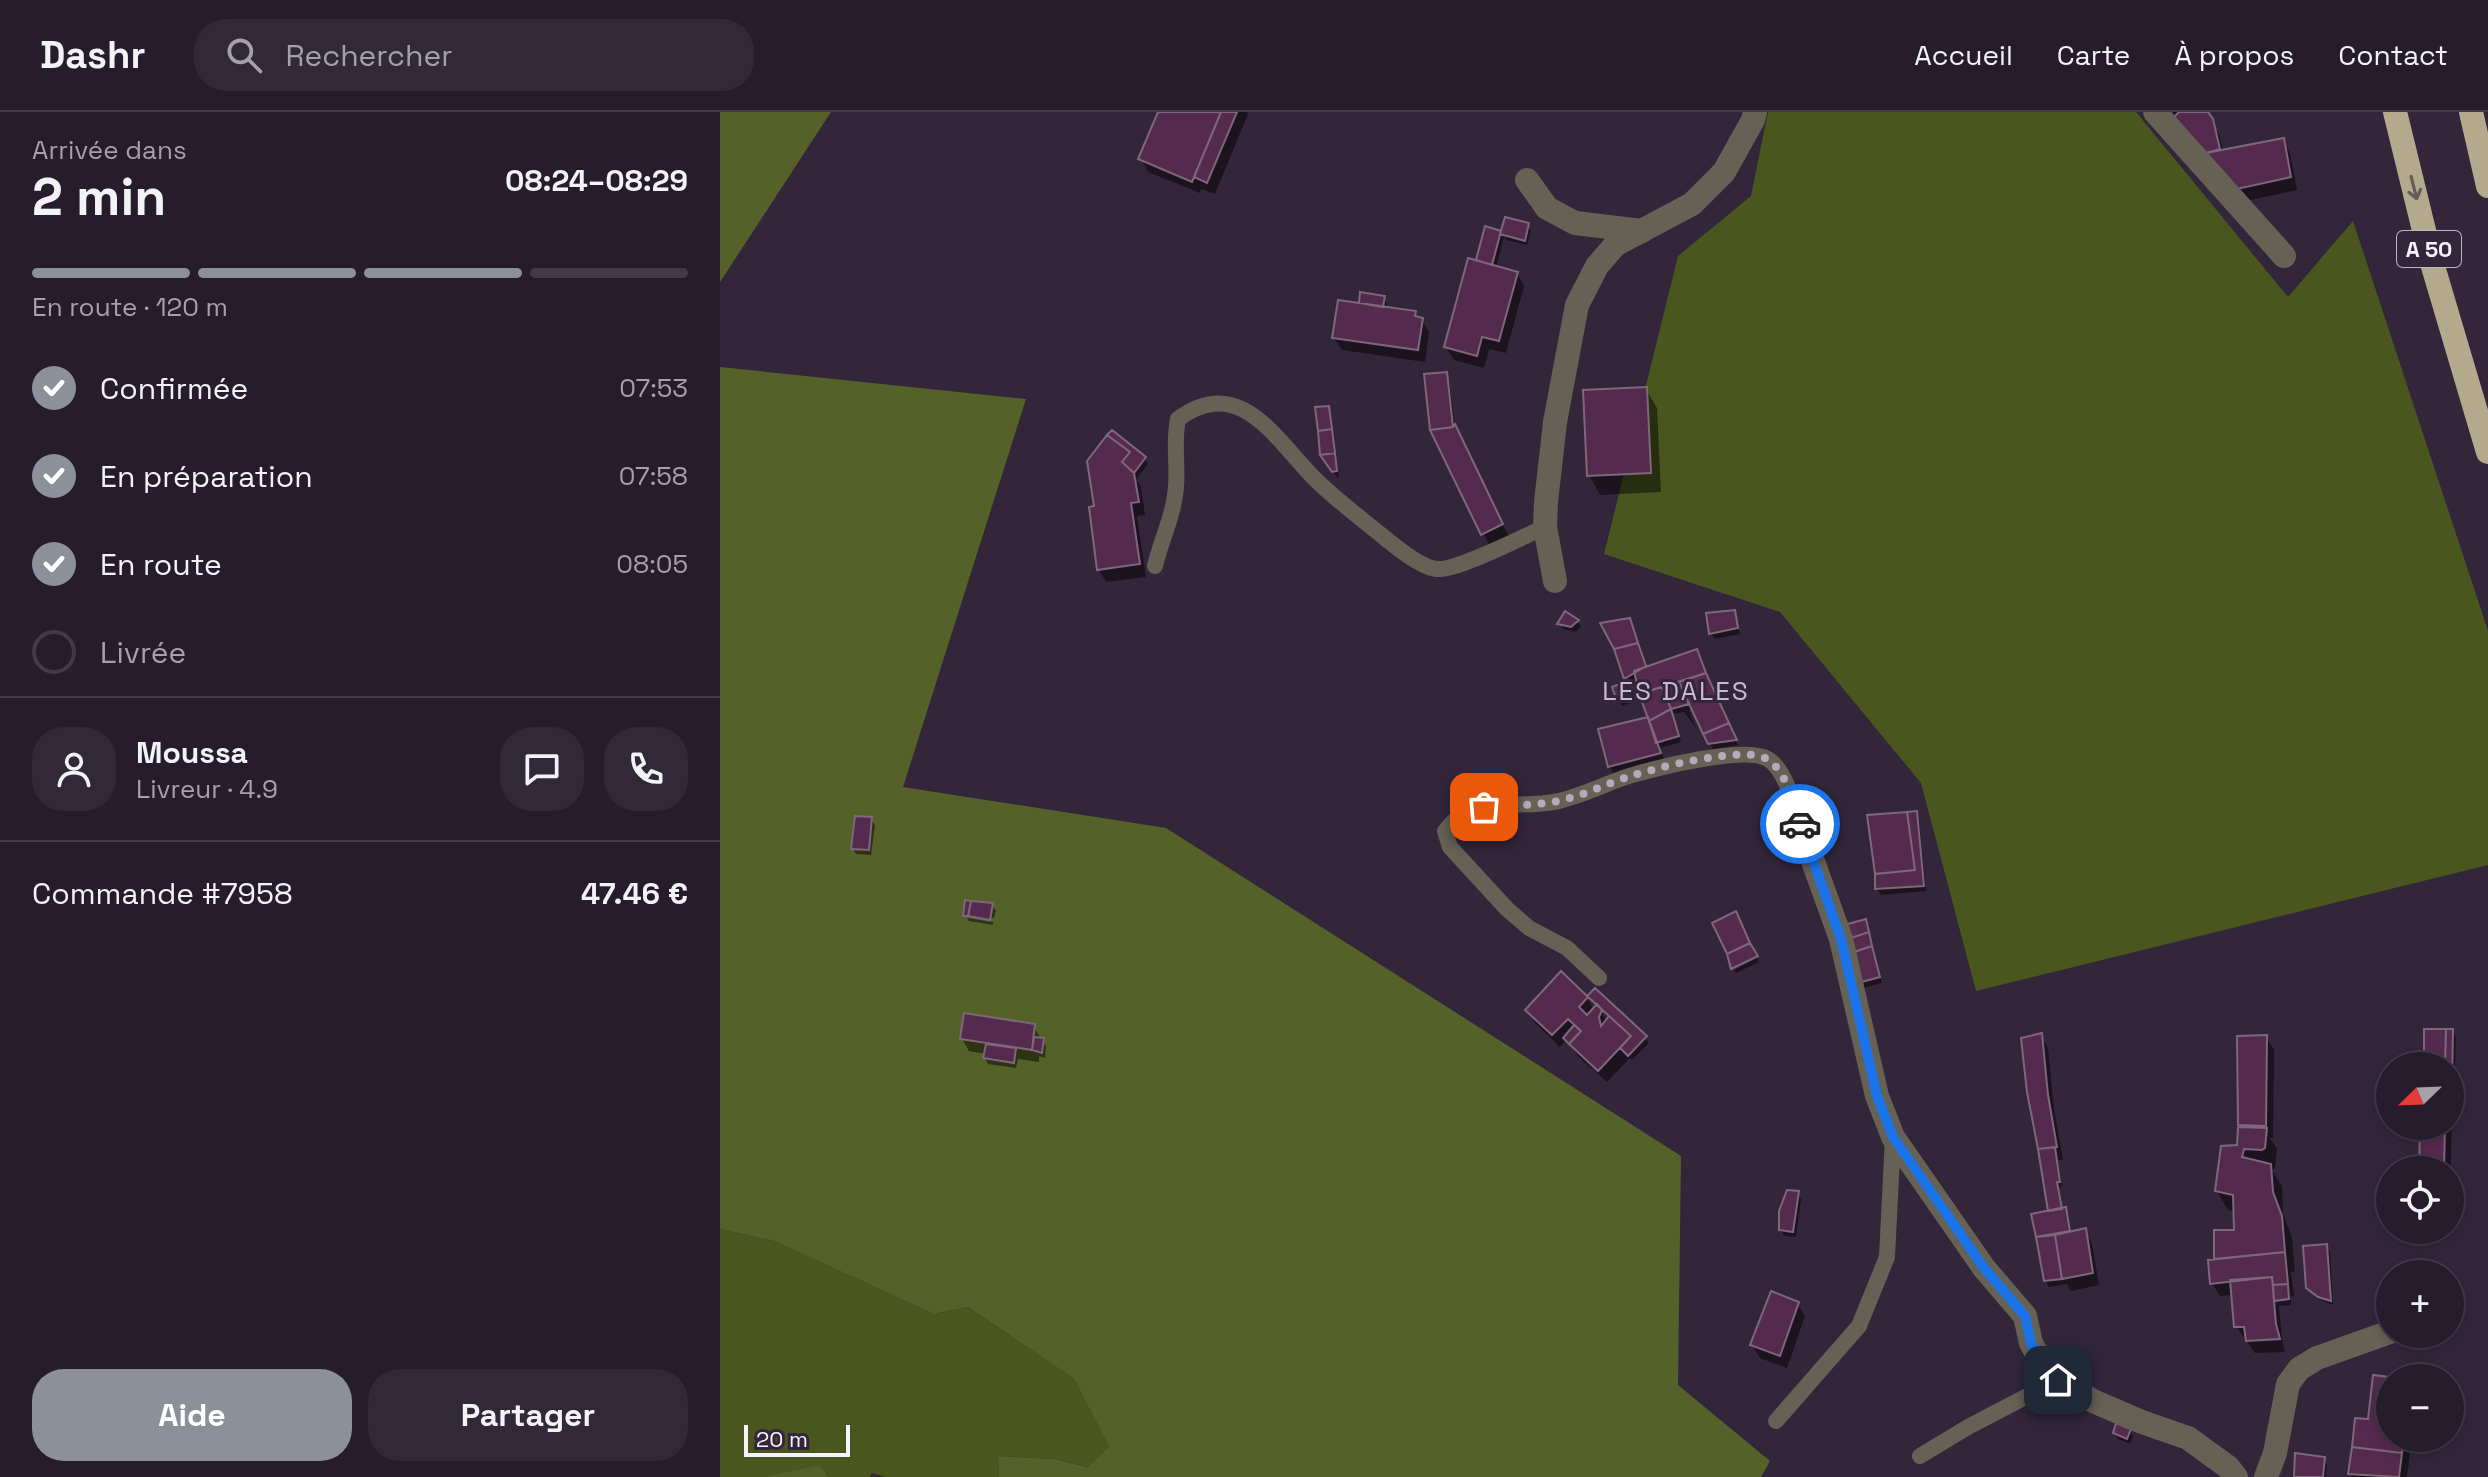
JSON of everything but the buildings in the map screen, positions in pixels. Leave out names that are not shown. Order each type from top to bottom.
[{"type":"highway","name":"A 50","points":[[2395,112],[2432,263],[2488,452]]},
{"type":"highway","points":[[2471,112],[2488,186]]},
{"type":"street","points":[[1555,581],[1545,527],[1555,422],[1577,305],[1597,266],[1615,245],[1692,204],[1724,172],[1755,112]]},
{"type":"street","points":[[2155,112],[2284,256]]},
{"type":"street","points":[[1527,180],[1547,208],[1575,223],[1644,231]]},
{"type":"street","points":[[1806,842],[1841,939],[1877,1096],[1893,1137],[1984,1268],[2025,1316],[2031,1343],[2043,1365],[2058,1380],[2093,1401],[2188,1438],[2228,1467],[2236,1477]]},
{"type":"street","points":[[2266,1477],[2275,1453],[2288,1384],[2299,1369],[2317,1358],[2376,1337]]},
{"type":"lane","points":[[1155,566],[1176,488],[1174,438],[1178,419],[1193,408],[1214,402],[1235,406],[1263,421],[1316,480],[1397,548],[1438,570],[1458,565],[1545,527]]},
{"type":"lane","points":[[1599,978],[1567,948],[1529,928],[1507,909],[1450,847],[1445,831],[1456,819],[1484,807],[1552,802],[1658,769],[1742,753],[1768,759],[1777,767],[1806,842]]},
{"type":"lane","points":[[1776,1421],[1859,1326],[1887,1257],[1893,1137]]},
{"type":"lane","points":[[1920,1456],[2058,1380]]},
{"type":"green space","points":[[720,112],[831,112],[720,282]]},
{"type":"green space","points":[[1768,112],[2136,112],[2288,297],[2353,221],[2488,631],[2488,865],[1976,991],[1921,783],[1780,612],[1604,554],[1678,256],[1751,196]]},
{"type":"green space","points":[[720,367],[1026,399],[903,787],[1166,828],[1681,1156],[1678,1385],[1770,1461],[1761,1477],[999,1477],[998,1456],[1054,1459],[1088,1467],[1109,1447],[1074,1379],[968,1307],[934,1314],[774,1241],[720,1229]]},
{"type":"green space","points":[[720,1229],[774,1241],[934,1314],[968,1307],[1074,1379],[1109,1447],[1089,1467],[1054,1459],[998,1456],[999,1477],[885,1477],[872,1473],[870,1477],[829,1477],[819,1465],[767,1477],[720,1477]]},
{"type":"green space","points":[[819,1465],[829,1477],[767,1477],[768,1476]]},
{"type":"way so far","points":[[1484,807],[1552,802],[1629,776],[1742,753],[1768,759],[1777,767],[1800,824]]},
{"type":"district","name":"LES DALES","points":[[1676,691]]},
{"type":"route","points":[[1800,824],[1841,939],[1877,1096],[1893,1137],[1984,1268],[2025,1316],[2031,1343],[2043,1365],[2058,1380]]}]
